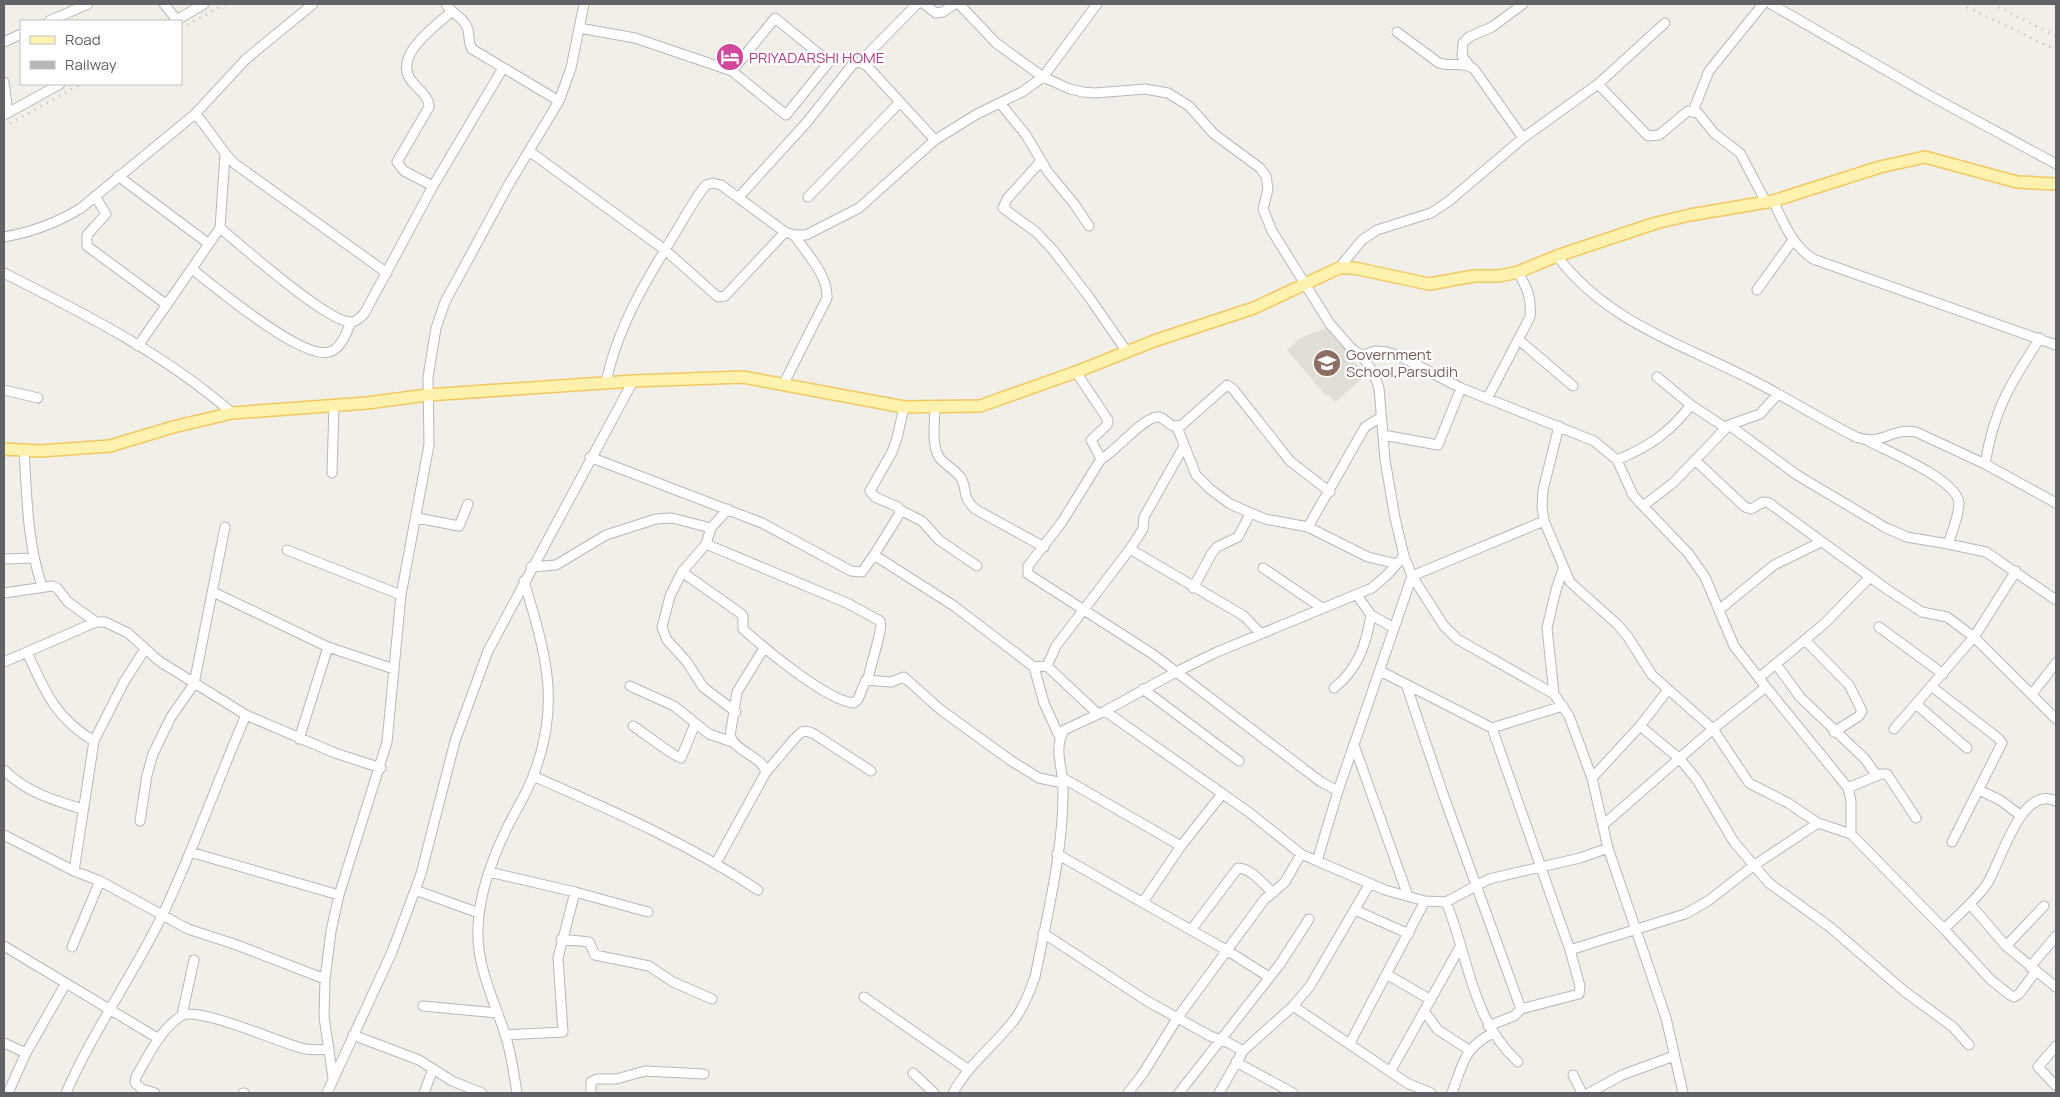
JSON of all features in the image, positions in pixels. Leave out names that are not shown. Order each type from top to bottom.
[{"type":"main road","points":[[4,449],[40,452],[110,446],[173,427],[232,414],[427,395],[633,381],[742,377],[904,407],[980,406],[1254,308],[1339,268],[1354,268],[1429,284],[1474,276],[1499,276],[1518,272],[1557,256],[1672,219],[1769,201],[1864,171],[1925,157],[2017,182],[2056,184]]},
{"type":"street","points":[[51,20],[88,4]]},
{"type":"street","points":[[164,4],[175,20]]},
{"type":"street","points":[[178,20],[204,4]]},
{"type":"street","points":[[4,237],[24,233],[65,218],[95,196],[195,114],[246,59],[313,4]]},
{"type":"street","points":[[333,1078],[324,1017],[325,979],[339,895],[381,768],[392,710],[401,595],[417,518],[429,444],[427,395],[436,328],[445,302],[529,151],[560,101],[571,68],[584,4]]},
{"type":"street","points":[[738,197],[789,143],[853,64],[860,62],[917,4]]},
{"type":"street","points":[[924,4],[936,13],[944,12],[957,4],[996,43],[1043,77],[1070,89],[1095,93],[1145,89],[1168,93],[1189,106],[1214,134],[1260,168],[1266,176],[1268,182],[1264,210],[1265,218],[1303,284],[1330,324],[1362,356],[1374,374],[1379,388],[1386,468],[1404,556],[1412,576],[1444,626],[1457,639],[1554,694],[1569,716],[1592,778],[1608,848],[1666,1018],[1683,1093]]},
{"type":"street","points":[[606,383],[620,335],[635,303],[665,250],[706,185],[713,182],[721,185],[784,232],[794,235],[806,235],[859,208],[935,140],[1043,77],[1097,4]]},
{"type":"street","points":[[1523,4],[1492,27],[1469,37],[1463,43],[1462,56],[1474,69],[1523,138]]},
{"type":"street","points":[[1693,111],[1709,71],[1763,4]]},
{"type":"street","points":[[1771,4],[1920,90],[2056,164]]},
{"type":"street","points":[[433,186],[404,171],[397,162],[429,107],[427,97],[411,82],[407,71],[407,60],[418,42],[448,8],[463,20],[467,27],[472,49],[560,101]]},
{"type":"street","points":[[579,28],[635,38],[732,72],[786,114],[829,62],[775,18],[732,72]]},
{"type":"street","points":[[1339,268],[1362,240],[1390,225],[1431,213],[1449,201],[1523,138],[1598,84],[1665,23]]},
{"type":"street","points":[[1397,32],[1439,63],[1446,66],[1469,65]]},
{"type":"street","points":[[4,42],[20,34]]},
{"type":"street","points":[[860,62],[866,66],[935,140]]},
{"type":"street","points":[[220,228],[316,304],[342,319],[351,322],[358,320],[364,314],[387,273],[433,186],[504,68]]},
{"type":"street","points":[[4,82],[6,114],[58,85]]},
{"type":"street","points":[[1598,84],[1648,136],[1659,135],[1684,113],[1693,111]]},
{"type":"street","points":[[808,197],[899,103]]},
{"type":"street","points":[[1000,103],[1026,135],[1041,161],[1088,226]]},
{"type":"street","points":[[1693,111],[1714,133],[1740,153],[1802,252],[1830,266],[2056,345]]},
{"type":"street","points":[[195,114],[206,125],[225,154],[387,273]]},
{"type":"street","points":[[529,151],[665,250],[714,295],[722,298],[784,232]]},
{"type":"street","points":[[138,346],[220,228],[225,154]]},
{"type":"street","points":[[1041,161],[1007,199],[1003,208],[1036,232],[1053,250],[1084,290],[1127,352]]},
{"type":"street","points":[[118,176],[209,244]]},
{"type":"street","points":[[95,196],[106,214],[87,235],[87,246],[167,305]]},
{"type":"street","points":[[784,385],[827,298],[827,287],[823,277],[794,235]]},
{"type":"street","points":[[1757,290],[1793,240]]},
{"type":"street","points":[[1557,256],[1571,275],[1590,294],[1652,334],[1726,367],[1842,430],[1868,441],[1932,474],[1955,493],[1959,503],[1948,544]]},
{"type":"street","points":[[192,269],[263,323],[292,341],[320,353],[331,352],[339,346],[351,322]]},
{"type":"street","points":[[1487,399],[1530,317],[1532,302],[1518,272]]},
{"type":"street","points":[[4,273],[111,329],[216,400],[232,414]]},
{"type":"street","points":[[1985,464],[1988,440],[1999,406],[2040,338]]},
{"type":"street","points":[[1519,340],[1573,386]]},
{"type":"street","points":[[1362,356],[1375,351],[1387,352],[1423,367],[1461,388],[1559,426],[1594,441],[1608,450],[1616,460],[1633,495],[1688,553],[1705,577],[1734,646],[1848,788],[1851,801],[1851,834]]},
{"type":"street","points":[[1076,372],[1108,420],[1107,425],[1093,436],[1091,440],[1101,459]]},
{"type":"street","points":[[1657,377],[1691,405],[1728,426],[1797,475],[1886,528],[1907,538],[1986,552],[2056,600]]},
{"type":"street","points":[[327,1093],[392,952],[415,890],[468,700],[488,652],[531,566],[633,381]]},
{"type":"street","points":[[1177,427],[1224,386],[1230,386],[1290,460],[1330,492]]},
{"type":"street","points":[[1383,435],[1438,445],[1461,388]]},
{"type":"street","points":[[4,390],[38,398]]},
{"type":"street","points":[[1643,506],[1673,483],[1728,426],[1760,414],[1778,394]]},
{"type":"street","points":[[332,473],[334,405]]},
{"type":"street","points":[[1616,460],[1646,448],[1662,437],[1691,405]]},
{"type":"street","points":[[935,406],[935,448],[938,456],[960,477],[969,504],[1044,547]]},
{"type":"street","points":[[904,407],[898,438],[870,491],[875,497],[922,521],[939,540],[977,566]]},
{"type":"street","points":[[1308,527],[1330,492],[1365,427],[1381,417]]},
{"type":"street","points":[[1177,427],[1160,418],[1154,418],[1132,433],[1108,456],[1101,459],[1044,547],[1028,566],[1028,574],[1176,672],[1321,782],[1338,791]]},
{"type":"street","points":[[1559,426],[1542,490],[1544,521],[1563,569],[1570,582],[1582,595],[1618,625],[1628,637],[1640,659],[1667,691],[1713,729],[1749,783],[1788,803],[1818,823],[1851,834],[1991,980],[2014,997],[2019,994],[2033,969],[2056,936]]},
{"type":"street","points":[[1177,427],[1196,475],[1210,489],[1250,514],[1281,523],[1308,527],[1368,558],[1397,564]]},
{"type":"street","points":[[1868,441],[1879,440],[1904,429],[1916,432],[1985,464],[2056,503]]},
{"type":"street","points":[[1047,666],[1056,646],[1130,550],[1143,529],[1144,517],[1184,446]]},
{"type":"street","points":[[24,450],[29,534],[33,558],[42,586]]},
{"type":"street","points":[[590,457],[762,523],[858,573],[862,572],[874,555],[898,518],[900,510]]},
{"type":"street","points":[[1696,461],[1745,507],[1751,509],[1763,502],[1769,503],[1869,578],[1922,612],[1947,617],[1974,637],[2056,720]]},
{"type":"street","points":[[417,518],[460,526],[468,504]]},
{"type":"street","points":[[728,509],[711,528],[706,544],[682,572],[670,596],[662,627],[667,640],[687,662],[703,687],[736,712]]},
{"type":"street","points":[[1194,588],[1212,553],[1217,547],[1238,537],[1250,514]]},
{"type":"street","points":[[531,566],[556,565],[606,535],[656,519],[672,518],[711,528]]},
{"type":"street","points":[[1317,861],[1338,791],[1412,576],[1544,521]]},
{"type":"street","points":[[140,821],[146,775],[153,754],[172,717],[194,684],[225,527]]},
{"type":"street","points":[[1719,610],[1774,565],[1821,542]]},
{"type":"street","points":[[682,572],[740,613],[743,616],[743,629],[786,666],[848,702],[854,703],[858,699],[868,680],[874,649],[881,630],[880,621],[849,604],[706,544]]},
{"type":"street","points":[[288,550],[401,595]]},
{"type":"street","points":[[1130,550],[1244,616],[1252,622],[1260,633]]},
{"type":"street","points":[[874,555],[954,606],[1034,667],[1044,703],[1060,738]]},
{"type":"street","points":[[953,1093],[969,1070],[1012,1022],[1028,997],[1035,977],[1064,805],[1063,781],[1059,760],[1060,738],[1064,730],[1176,672],[1260,633],[1372,588],[1404,556]]},
{"type":"street","points":[[4,559],[33,558]]},
{"type":"street","points":[[1263,568],[1322,608]]},
{"type":"street","points":[[1554,694],[1547,628],[1563,569]]},
{"type":"street","points":[[1894,729],[1974,637],[2016,571]]},
{"type":"street","points":[[1760,677],[1805,640],[1869,578]]},
{"type":"street","points":[[517,1093],[505,1035],[479,951],[479,913],[489,872],[508,826],[533,776],[544,740],[550,710],[549,677],[543,646],[524,581]]},
{"type":"street","points":[[4,593],[42,586],[57,588],[68,602],[96,622]]},
{"type":"street","points":[[213,592],[328,647],[394,669]]},
{"type":"street","points":[[1356,595],[1371,615],[1394,628]]},
{"type":"street","points":[[1334,688],[1354,668],[1362,652],[1371,615]]},
{"type":"street","points":[[4,662],[96,622],[105,622],[128,633],[145,649],[194,684],[246,715],[299,739],[381,768]]},
{"type":"street","points":[[1880,627],[1943,674]]},
{"type":"street","points":[[1805,640],[1849,685],[1862,711],[1859,716],[1834,732]]},
{"type":"street","points":[[299,739],[328,647]]},
{"type":"street","points":[[732,742],[730,736],[736,712],[738,692],[764,648]]},
{"type":"street","points":[[74,871],[82,809],[94,741],[124,682],[145,649]]},
{"type":"street","points":[[27,652],[44,690],[63,717],[71,726],[94,741]]},
{"type":"street","points":[[2032,694],[2056,663]]},
{"type":"street","points":[[1776,664],[1800,697],[1834,732],[1865,759],[1877,776]]},
{"type":"street","points":[[1034,667],[1047,666],[1102,712],[1222,794],[1301,854],[1369,885],[1425,901],[1446,902],[1476,884],[1526,869],[1580,858],[1608,848]]},
{"type":"street","points":[[1380,671],[1492,728],[1542,866],[1580,986],[1579,994],[1521,1009],[1514,1016],[1490,1030],[1469,1050],[1452,1093]]},
{"type":"street","points":[[868,680],[891,682],[904,677],[941,710],[1010,760],[1039,778],[1063,781],[1180,846]]},
{"type":"street","points":[[1406,684],[1521,1009]]},
{"type":"street","points":[[630,686],[674,706],[695,724],[719,738],[732,742],[762,764],[766,772]]},
{"type":"street","points":[[1931,686],[2002,743],[1952,842]]},
{"type":"street","points":[[1603,825],[1713,729],[1766,687]]},
{"type":"street","points":[[1143,690],[1239,761]]},
{"type":"street","points":[[1592,778],[1640,726],[1667,691]]},
{"type":"street","points":[[1916,704],[1967,748]]},
{"type":"street","points":[[1492,728],[1563,706]]},
{"type":"street","points":[[66,1093],[88,1046],[162,916],[246,715]]},
{"type":"street","points":[[633,726],[650,736],[674,756],[681,758],[695,724]]},
{"type":"street","points":[[1640,726],[1680,759],[1698,780],[1734,842],[1769,883],[1830,927],[1910,996],[1953,1027],[1969,1045]]},
{"type":"street","points":[[716,863],[766,772],[800,733],[806,731],[814,734],[871,771]]},
{"type":"street","points":[[1354,745],[1408,896]]},
{"type":"street","points":[[4,770],[29,790],[49,799],[82,809]]},
{"type":"street","points":[[1848,788],[1884,773],[1889,776],[1916,818]]},
{"type":"street","points":[[533,776],[623,815],[716,863],[758,890]]},
{"type":"street","points":[[1979,790],[2000,800],[2020,816]]},
{"type":"street","points":[[1143,902],[1180,846],[1222,794]]},
{"type":"street","points":[[1944,929],[1970,904],[1986,884],[2020,816],[2038,799],[2045,797],[2056,801]]},
{"type":"street","points":[[1570,950],[1685,914],[1700,906],[1753,866],[1818,823]]},
{"type":"street","points":[[4,835],[74,871],[100,881],[188,930],[238,945],[325,979]]},
{"type":"street","points":[[190,852],[339,895]]},
{"type":"street","points":[[1057,854],[1228,951],[1269,977]]},
{"type":"street","points":[[1128,1093],[1144,1072],[1178,1017],[1264,900],[1285,882],[1301,854]]},
{"type":"street","points":[[1191,930],[1238,868],[1245,869],[1251,873],[1272,893]]},
{"type":"street","points":[[489,872],[575,892],[648,912]]},
{"type":"street","points":[[72,947],[100,881]]},
{"type":"street","points":[[1219,1093],[1243,1052],[1294,1006],[1322,968],[1369,885]]},
{"type":"street","points":[[415,890],[479,913]]},
{"type":"street","points":[[505,1035],[563,1032],[558,958],[561,939],[575,892]]},
{"type":"street","points":[[1350,1042],[1388,975],[1425,901]]},
{"type":"street","points":[[1446,902],[1469,980],[1490,1030],[1505,1051],[1518,1062]]},
{"type":"street","points":[[1970,904],[2006,946],[2056,987]]},
{"type":"street","points":[[2006,946],[2044,906]]},
{"type":"street","points":[[1355,910],[1409,934]]},
{"type":"street","points":[[1179,1093],[1269,977],[1309,919]]},
{"type":"street","points":[[1043,933],[1124,987],[1243,1052]]},
{"type":"street","points":[[561,939],[589,942],[592,952],[599,957],[649,966],[673,982],[712,999]]},
{"type":"street","points":[[4,946],[158,1039]]},
{"type":"street","points":[[1390,1072],[1460,947]]},
{"type":"street","points":[[182,1015],[194,960]]},
{"type":"street","points":[[1388,975],[1431,1000]]},
{"type":"street","points":[[8,1093],[26,1053],[66,983]]},
{"type":"street","points":[[864,996],[969,1070]]},
{"type":"street","points":[[423,1006],[497,1013]]},
{"type":"street","points":[[1294,1006],[1350,1042],[1412,1086],[1431,1093]]},
{"type":"street","points":[[1424,1011],[1438,1030],[1469,1050]]},
{"type":"street","points":[[155,1093],[142,1089],[135,1083],[136,1077],[158,1039],[187,1012],[197,1013],[304,1048],[328,1049]]},
{"type":"street","points":[[353,1035],[418,1060],[433,1068],[463,1090],[482,1093]]},
{"type":"street","points":[[4,1043],[26,1053]]},
{"type":"street","points":[[2056,1046],[2038,1066],[2056,1086]]},
{"type":"street","points":[[1589,1093],[1601,1090],[1622,1075],[1674,1056]]},
{"type":"street","points":[[1236,1062],[1293,1093]]},
{"type":"street","points":[[424,1093],[433,1068]]},
{"type":"street","points":[[591,1093],[592,1082],[597,1079],[616,1079],[645,1071],[704,1074]]},
{"type":"street","points":[[913,1073],[934,1093]]},
{"type":"street","points":[[1573,1075],[1582,1093]]},
{"type":"shaded area","name":"Government School,Parsudih","points":[[1329,327],[1365,376],[1335,402],[1329,395],[1326,396],[1287,350],[1300,338]]},
{"type":"railway","points":[[182,27],[226,4]]},
{"type":"railway","points":[[1961,4],[2056,50]]},
{"type":"railway","points":[[1992,4],[2056,36]]},
{"type":"railway","points":[[4,127],[79,85]]},
{"type":"place","name":"PRIYADARSHI HOME","points":[[730,57]]},
{"type":"place","name":"Government School,Parsudih","points":[[1327,363]]}]
